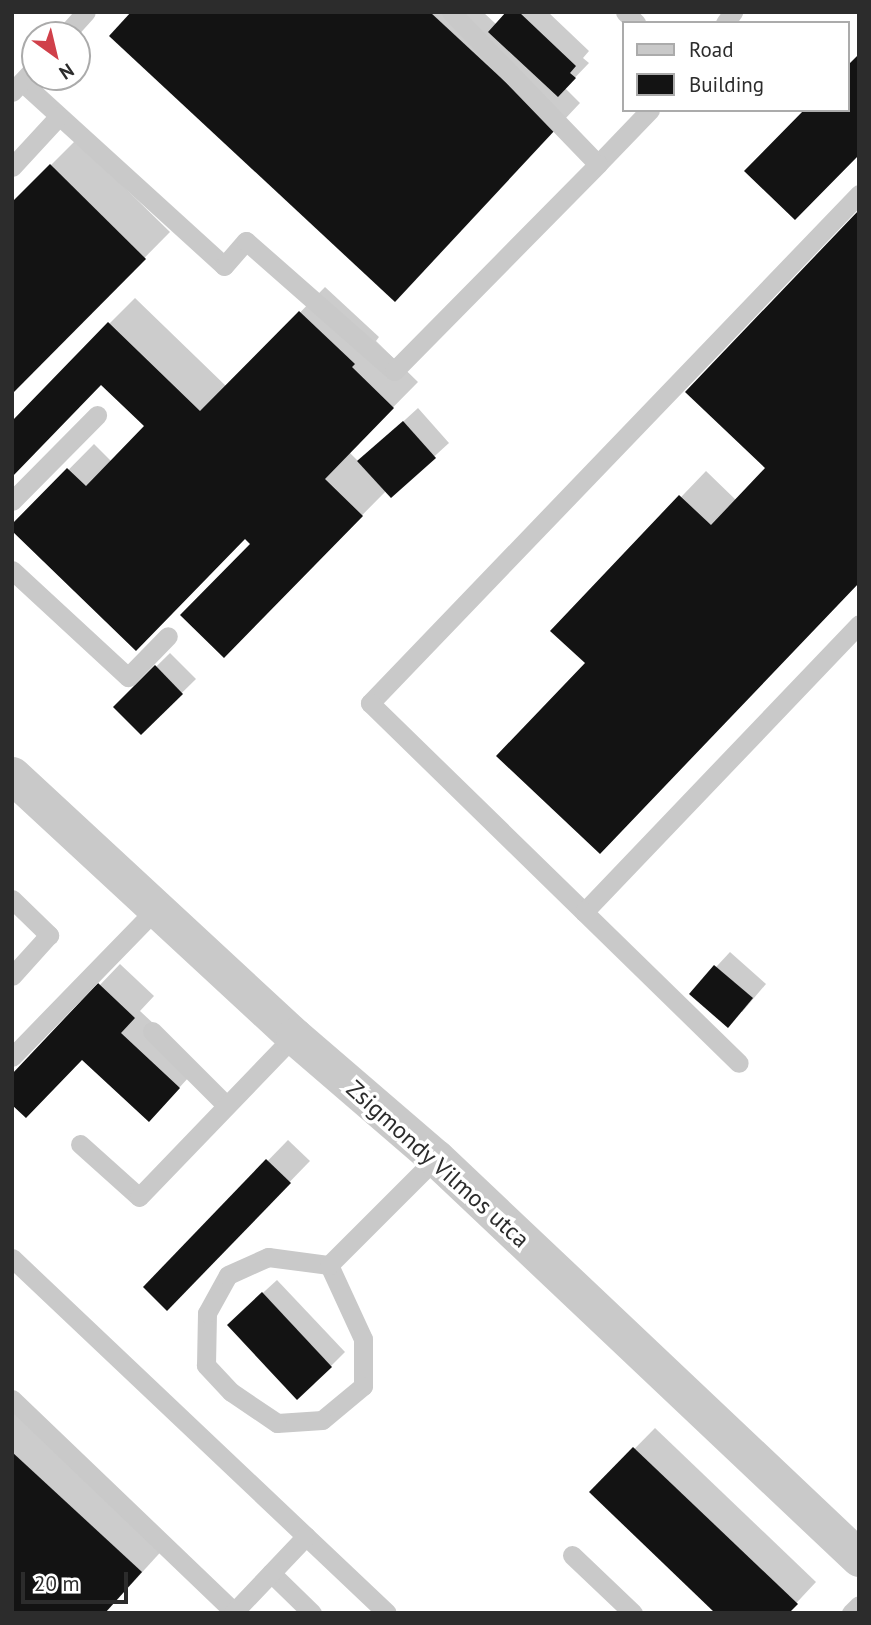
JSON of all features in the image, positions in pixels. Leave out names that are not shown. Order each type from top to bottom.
[{"type":"street","name":"Zsigmondy Vilmos utca","points":[[12,775],[294,1036],[436,1158],[859,1558]]},
{"type":"lane","points":[[451,12],[598,164]]},
{"type":"lane","points":[[33,91],[224,266],[246,241],[394,371],[648,112]]},
{"type":"lane","points":[[12,167],[59,116]]},
{"type":"lane","points":[[739,1063],[370,703],[859,194]]},
{"type":"lane","points":[[12,501],[97,415]]},
{"type":"lane","points":[[12,570],[128,677],[167,636]]},
{"type":"lane","points":[[584,912],[859,624]]},
{"type":"lane","points":[[12,899],[49,935],[12,976]]},
{"type":"lane","points":[[12,1057],[156,909]]},
{"type":"lane","points":[[152,1031],[226,1105]]},
{"type":"lane","points":[[80,1144],[139,1196],[294,1036]]},
{"type":"lane","points":[[329,1265],[436,1158]]},
{"type":"lane","points":[[268,1257],[329,1265],[363,1339],[363,1385],[323,1420],[277,1423],[231,1392],[206,1365],[206,1313],[228,1275],[268,1257]]},
{"type":"lane","points":[[12,1258],[387,1613]]},
{"type":"lane","points":[[12,1399],[234,1612],[306,1536]]},
{"type":"lane","points":[[572,1555],[633,1613]]},
{"type":"lane","points":[[271,1573],[312,1613]]},
{"type":"lane","points":[[851,1613],[859,1605]]},
{"type":"building","points":[[131,12],[430,12],[556,129],[395,302],[109,36]]},
{"type":"building","points":[[506,12],[519,12],[576,66],[570,73],[576,78],[558,97],[488,32]]},
{"type":"building","points":[[859,54],[859,155],[795,220],[744,171],[802,112],[850,112],[850,63]]},
{"type":"building","points":[[50,164],[146,259],[12,394],[12,202]]},
{"type":"building","points":[[859,210],[859,583],[600,854],[496,756],[585,663],[550,631],[679,495],[711,525],[765,468],[685,392]]},
{"type":"building","points":[[299,311],[355,364],[352,367],[394,408],[325,479],[363,516],[224,658],[180,615],[250,544],[245,539],[136,651],[12,531],[12,524],[67,468],[86,486],[144,426],[101,385],[12,477],[12,421],[108,322],[200,411]]},
{"type":"building","points":[[403,421],[436,458],[391,498],[357,461]]},
{"type":"building","points":[[155,665],[183,694],[141,735],[113,707]]},
{"type":"building","points":[[714,965],[753,998],[728,1028],[689,994]]},
{"type":"building","points":[[98,983],[135,1018],[121,1033],[180,1088],[149,1122],[82,1060],[26,1118],[12,1105],[12,1074]]},
{"type":"building","points":[[266,1159],[291,1183],[167,1311],[143,1287]]},
{"type":"building","points":[[262,1292],[332,1367],[297,1400],[227,1325]]},
{"type":"building","points":[[633,1447],[798,1604],[789,1613],[715,1613],[589,1492]]},
{"type":"building","points":[[12,1452],[142,1572],[105,1613],[12,1613]]}]
